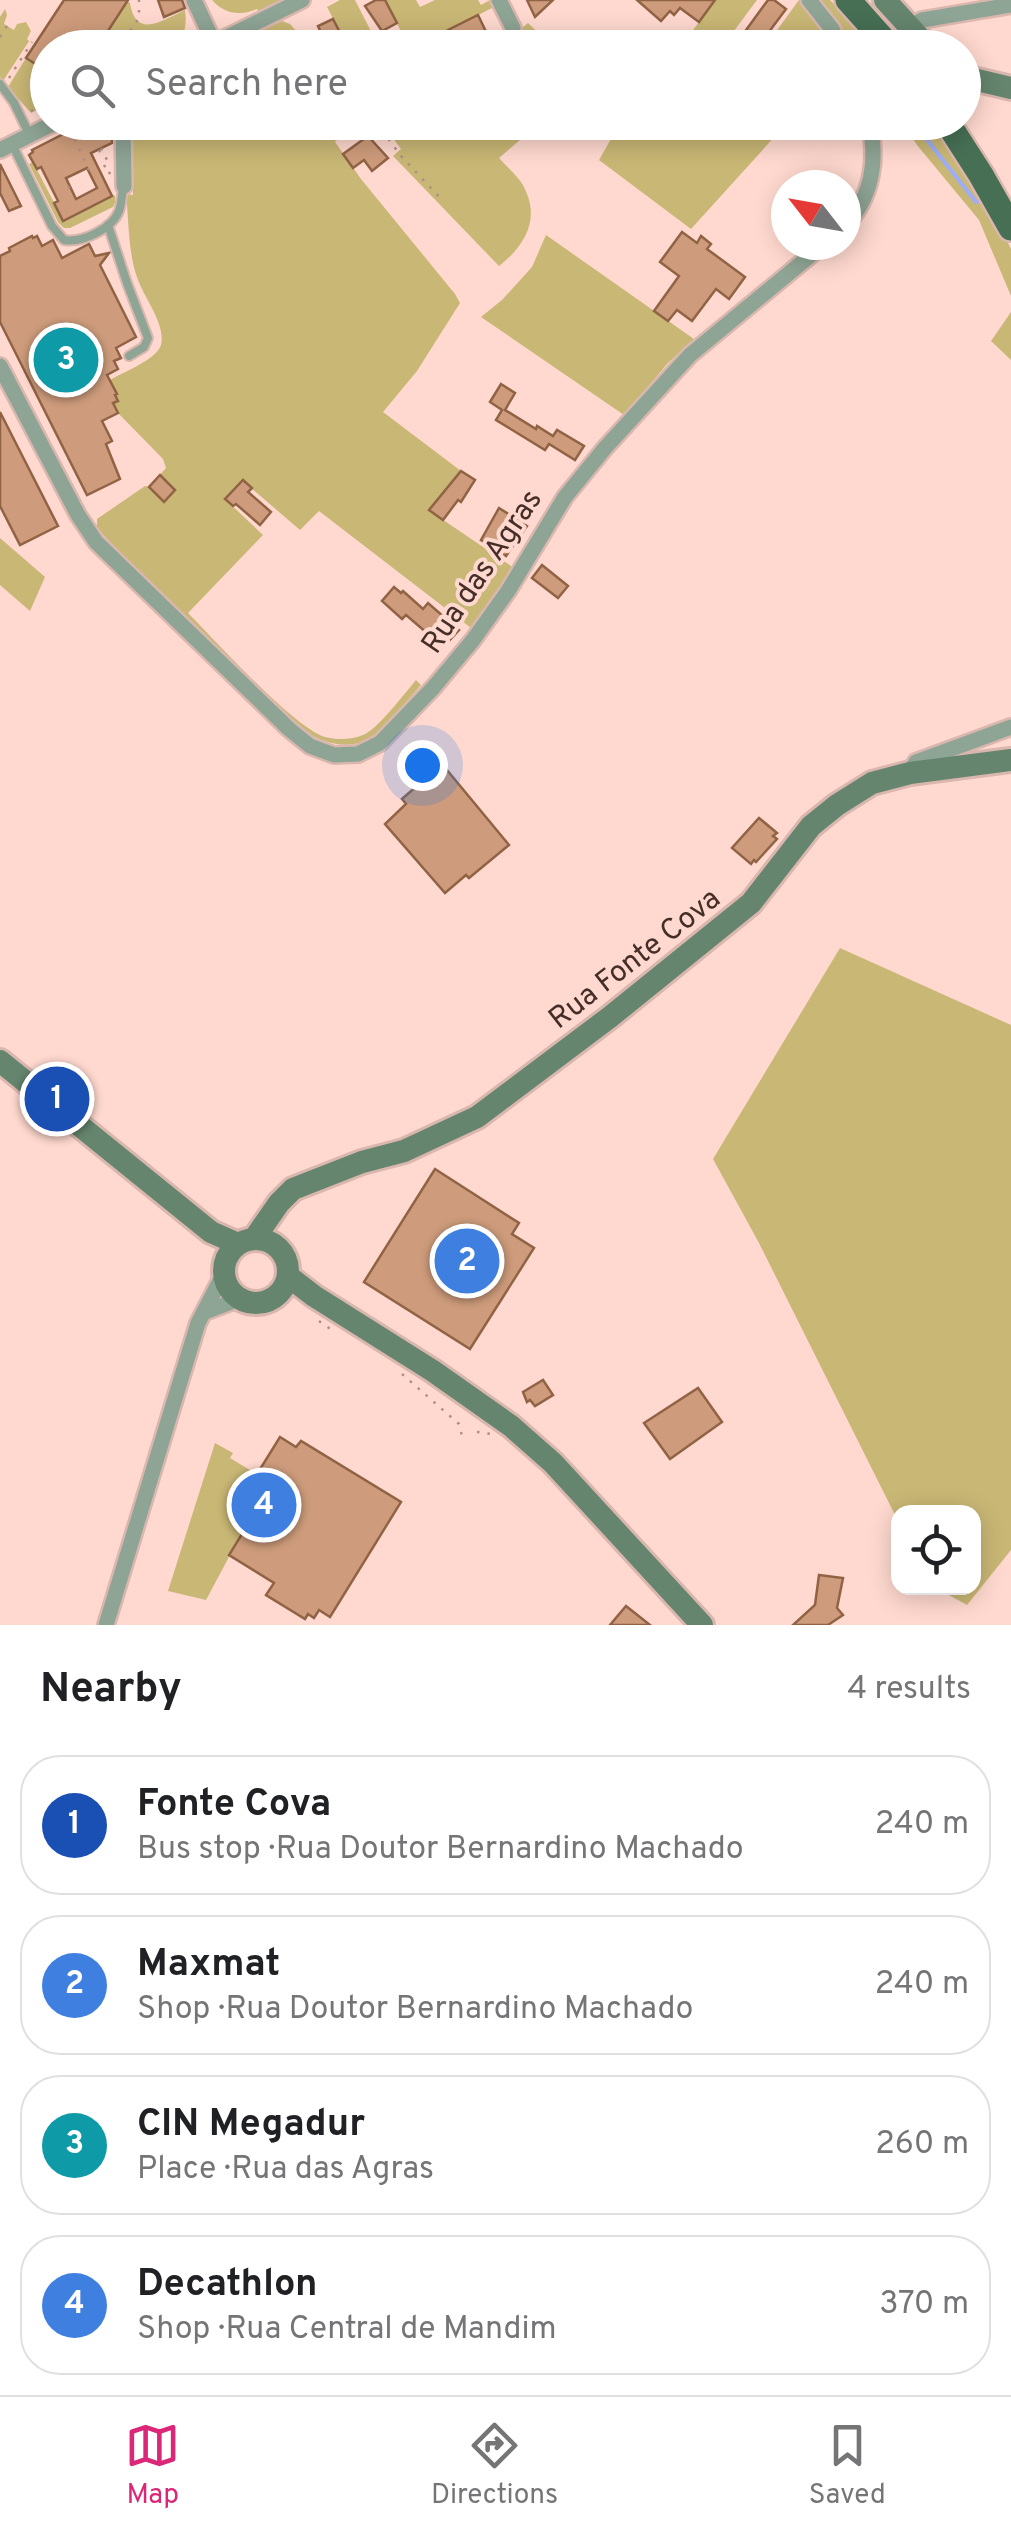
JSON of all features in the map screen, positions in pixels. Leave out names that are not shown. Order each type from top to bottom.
[{"type":"main road","points":[[848,0],[874,30]]},
{"type":"main road","points":[[959,140],[1011,228]]},
{"type":"street","points":[[194,0],[204,30]]},
{"type":"street","points":[[240,30],[302,0]]},
{"type":"street","points":[[499,0],[513,28]]},
{"type":"street","points":[[809,0],[832,30]]},
{"type":"street","points":[[885,0],[913,30]]},
{"type":"street","points":[[910,26],[922,20],[1011,5]]},
{"type":"street","points":[[981,81],[1011,88]]},
{"type":"street","points":[[6,147],[30,136]]},
{"type":"street","points":[[123,140],[124,186]]},
{"type":"street","points":[[861,203],[873,168],[872,140]]},
{"type":"street","name":"Rua das Agras","points":[[0,366],[96,542],[310,746],[334,755],[358,754],[380,743],[433,688],[508,591],[565,497],[653,395],[690,355],[805,260]]},
{"type":"street","name":"Rua Fonte Cova","points":[[243,1252],[278,1202],[293,1189],[362,1162],[404,1151],[477,1117],[610,1018],[751,903],[811,826],[836,805],[872,782],[910,774],[916,762],[1011,727]]},
{"type":"street","points":[[910,774],[1011,760]]},
{"type":"street","points":[[0,1061],[211,1232],[243,1252],[286,1258],[283,1286],[269,1301],[259,1304],[239,1299],[205,1312]]},
{"type":"street","points":[[239,1299],[226,1283],[243,1252]]},
{"type":"street","points":[[106,1625],[198,1323],[243,1252]]},
{"type":"street","points":[[283,1286],[434,1371],[510,1426],[553,1463],[702,1625]]},
{"type":"lane","points":[[1,86],[30,136]]},
{"type":"lane","points":[[6,147],[59,236],[72,241],[108,225],[118,212],[124,186]]},
{"type":"lane","points":[[108,225],[148,338],[144,347],[128,356]]},
{"type":"path","points":[[131,30],[139,18],[140,0]]},
{"type":"path","points":[[0,37],[7,26]]},
{"type":"path","points":[[1,86],[30,45]]},
{"type":"path","points":[[20,116],[30,111]]},
{"type":"path","points":[[74,140],[90,174]]},
{"type":"path","points":[[389,140],[444,202]]},
{"type":"path","points":[[100,149],[106,160]]},
{"type":"path","points":[[68,186],[72,193]]},
{"type":"path","points":[[317,1308],[318,1322],[334,1332]]},
{"type":"path","points":[[398,1371],[459,1424],[462,1436]]},
{"type":"shaded area","points":[[212,0],[285,0],[260,14],[257,9],[244,13],[227,11]]},
{"type":"shaded area","points":[[340,0],[355,0],[370,30],[339,30],[327,7]]},
{"type":"shaded area","points":[[385,0],[416,0],[420,7],[435,0],[478,0],[481,5],[490,0],[494,7],[449,30],[400,30]]},
{"type":"shaded area","points":[[715,0],[757,0],[735,30],[693,30]]},
{"type":"shaded area","points":[[799,0],[823,30],[777,30]]},
{"type":"shaded area","points":[[819,0],[830,0],[858,30],[842,30]]},
{"type":"shaded area","points":[[127,1],[138,21],[144,24],[160,22],[185,10],[184,30],[108,30]]},
{"type":"shaded area","points":[[5,9],[4,24],[14,30],[17,24],[26,22],[30,30],[29,41],[3,81],[0,77],[0,17]]},
{"type":"shaded area","points":[[282,21],[295,30],[262,30]]},
{"type":"shaded area","points":[[26,58],[30,61],[30,112],[8,87]]},
{"type":"shaded area","points":[[131,140],[337,140],[361,179],[460,303],[417,371],[383,412],[461,471],[430,511],[514,568],[471,628],[319,511],[300,530],[243,481],[225,499],[263,535],[188,613],[275,701],[325,737],[349,739],[369,732],[416,680],[421,685],[376,736],[367,740],[340,744],[305,732],[97,528],[97,519],[149,487],[166,468],[163,459],[118,413],[110,380],[153,355],[162,337],[135,270],[126,194],[133,195]]},
{"type":"shaded area","points":[[394,140],[520,140],[499,158],[521,182],[530,206],[531,218],[524,239],[509,257],[499,266],[393,156],[401,149]]},
{"type":"shaded area","points":[[610,140],[772,140],[691,229],[599,160]]},
{"type":"shaded area","points":[[914,140],[943,140],[996,219],[1011,249],[1011,296],[979,220]]},
{"type":"shaded area","points":[[33,162],[63,220],[115,195],[113,207],[64,228],[29,164]]},
{"type":"shaded area","points":[[546,235],[694,339],[624,415],[481,317],[532,267]]},
{"type":"shaded area","points":[[1011,312],[1011,360],[991,341]]},
{"type":"shaded area","points":[[0,538],[45,577],[30,611],[0,585]]},
{"type":"shaded area","points":[[840,948],[1011,1025],[1011,1550],[981,1588],[981,1505],[891,1507],[713,1159]]},
{"type":"shaded area","points":[[215,1443],[233,1453],[230,1458],[273,1484],[206,1600],[168,1591]]},
{"type":"shaded area","points":[[949,1595],[975,1595],[967,1605]]},
{"type":"building","points":[[64,0],[128,0],[109,30],[44,30]]},
{"type":"building","points":[[158,0],[182,0],[185,8],[164,17]]},
{"type":"building","points":[[385,0],[397,23],[381,30],[365,6]]},
{"type":"building","points":[[527,0],[553,0],[535,17]]},
{"type":"building","points":[[637,0],[715,0],[699,22],[680,8],[674,15],[670,11],[661,21]]},
{"type":"building","points":[[768,0],[786,9],[770,30],[746,30]]},
{"type":"building","points":[[478,15],[485,30],[448,30]]},
{"type":"building","points":[[333,19],[339,30],[320,30],[318,26]]},
{"type":"building","points":[[52,140],[112,140],[91,153],[112,196],[63,221],[41,167],[37,169],[29,155]],"holes":[[[87,168],[97,188],[76,199],[66,178]]]},
{"type":"building","points":[[362,140],[372,140],[388,158],[372,171],[364,160],[353,168],[343,154]]},
{"type":"building","points":[[0,164],[21,206],[9,211],[0,193]]},
{"type":"building","points":[[682,232],[697,243],[701,236],[711,244],[707,249],[745,277],[729,299],[716,289],[692,321],[677,310],[668,321],[654,311],[679,276],[660,262]]},
{"type":"building","points":[[37,236],[42,246],[53,240],[62,258],[89,244],[95,256],[109,253],[100,265],[136,337],[116,348],[121,358],[114,361],[118,369],[107,375],[117,394],[118,401],[113,403],[118,413],[102,421],[112,441],[106,444],[120,479],[87,495],[0,322],[0,256]]},
{"type":"building","points":[[501,384],[515,393],[505,410],[536,429],[537,426],[553,436],[557,430],[584,446],[575,460],[549,444],[545,450],[496,420],[502,410],[490,402]]},
{"type":"building","points":[[0,412],[58,526],[20,545],[0,506]]},
{"type":"building","points":[[461,471],[475,480],[443,520],[429,510]]},
{"type":"building","points":[[160,475],[175,490],[164,502],[149,487]]},
{"type":"building","points":[[243,480],[252,488],[248,492],[271,512],[260,525],[225,499]]},
{"type":"building","points":[[499,508],[527,526],[506,556],[481,540]]},
{"type":"building","points":[[542,565],[568,586],[558,598],[532,578]]},
{"type":"building","points":[[394,587],[423,609],[428,603],[459,630],[441,645],[406,615],[402,619],[382,601]]},
{"type":"building","points":[[442,764],[509,845],[445,893],[385,824],[406,804],[402,799]]},
{"type":"building","points":[[759,818],[777,833],[773,836],[777,839],[751,864],[732,848]]},
{"type":"building","points":[[435,1169],[519,1223],[512,1234],[534,1248],[470,1349],[364,1282]]},
{"type":"building","points":[[543,1380],[553,1395],[535,1406],[530,1400],[527,1402],[523,1392]]},
{"type":"building","points":[[698,1388],[722,1422],[670,1459],[644,1423]]},
{"type":"building","points":[[280,1437],[296,1447],[301,1441],[401,1502],[330,1617],[319,1610],[314,1618],[308,1614],[305,1619],[266,1595],[274,1583],[229,1555],[273,1484],[257,1474]]},
{"type":"building","points":[[819,1575],[843,1578],[837,1608],[843,1615],[828,1625],[793,1625],[815,1605]]},
{"type":"building","points":[[626,1606],[650,1625],[610,1625]]},
{"type":"waterway","points":[[927,140],[976,202],[981,199]]},
{"type":"place","name":"CIN Megadur","points":[[66,360]]},
{"type":"place","name":"Fonte Cova","points":[[57,1099]]},
{"type":"place","name":"Maxmat","points":[[467,1261]]},
{"type":"place","name":"Decathlon","points":[[264,1505]]}]
